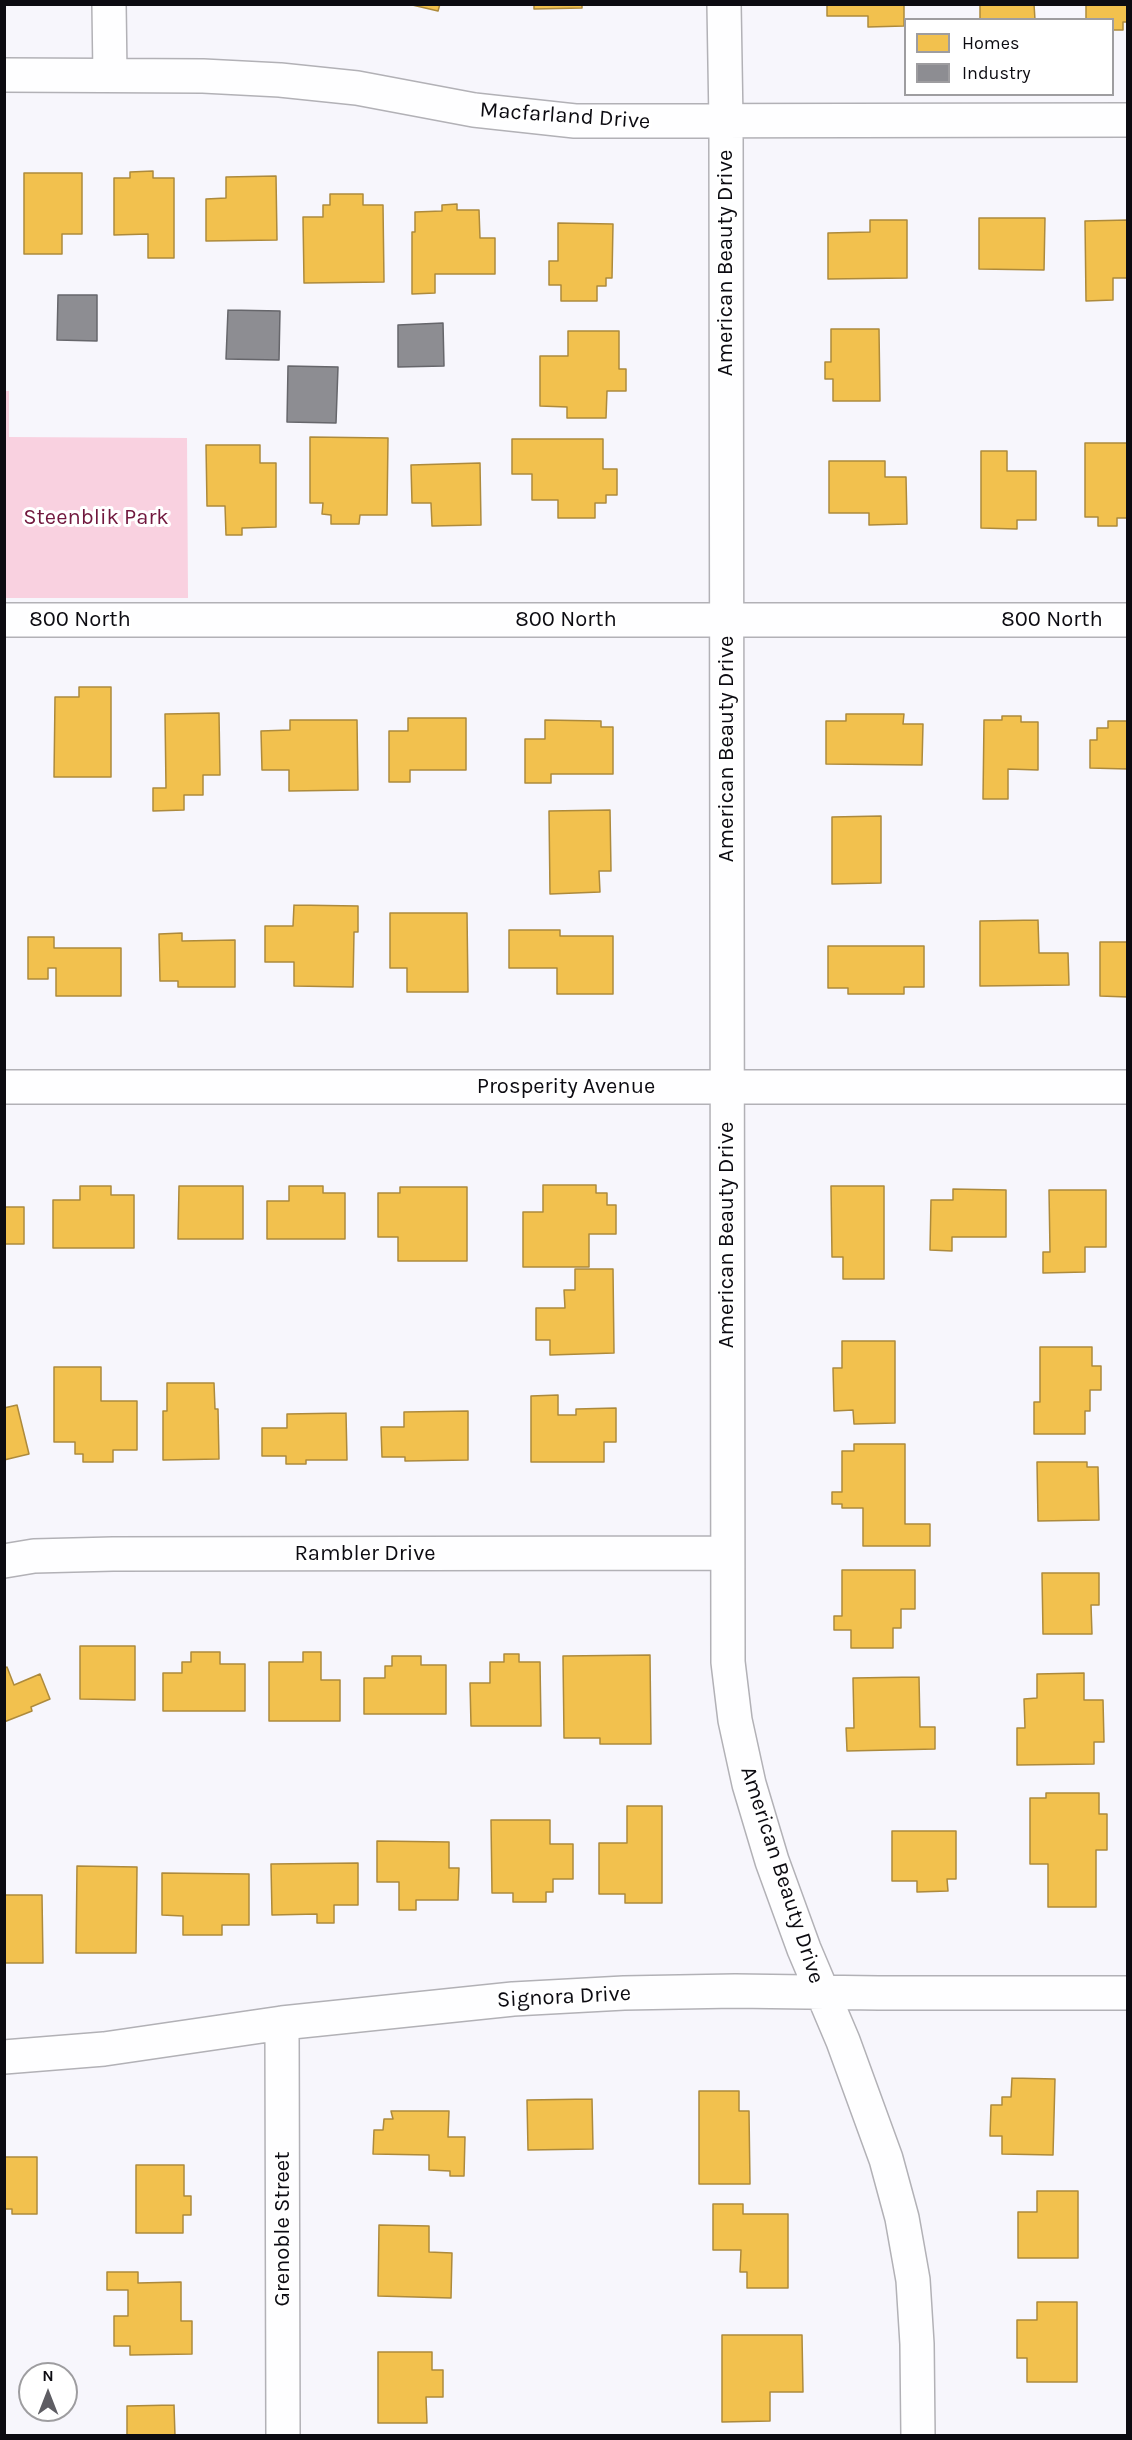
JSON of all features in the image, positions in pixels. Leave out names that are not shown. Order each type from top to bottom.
[{"type":"street","points":[[109,4],[110,75]]},
{"type":"street","name":"American Beauty Drive","points":[[724,4],[728,1662],[735,1720],[748,1784],[772,1862],[821,1993],[843,2041],[886,2159],[902,2218],[913,2280],[917,2344],[918,2436]]},
{"type":"street","name":"Macfarland Drive","points":[[4,75],[203,76],[280,80],[357,88],[474,110],[575,121],[1128,120]]},
{"type":"street","name":"800 North","points":[[4,620],[1128,620]]},
{"type":"street","name":"Prosperity Avenue","points":[[4,1087],[1128,1087]]},
{"type":"street","name":"Rambler Drive","points":[[4,1561],[34,1556],[113,1554],[727,1553]]},
{"type":"street","name":"Signora Drive","points":[[4,2057],[104,2049],[282,2023],[513,1999],[624,1993],[761,1991],[1128,1993]]},
{"type":"street","name":"Grenoble Street","points":[[282,2023],[283,2436]]},
{"type":"green space","name":"Steenblik Park","points":[[5,391],[9,391],[9,437],[187,438],[188,598],[5,598]]},
{"type":"building: Homes","points":[[408,4],[440,4],[438,11]]},
{"type":"building: Homes","points":[[534,4],[582,4],[582,8],[534,9]]},
{"type":"building: Homes","points":[[827,4],[904,4],[904,26],[868,27],[868,16],[827,16]]},
{"type":"building: Homes","points":[[980,4],[1034,4],[1035,18],[980,18]]},
{"type":"building: Homes","points":[[1086,4],[1128,4],[1128,22],[1123,22],[1123,30],[1114,30],[1114,18],[1086,18]]},
{"type":"building: Homes","points":[[153,171],[153,178],[174,178],[174,258],[148,258],[148,234],[114,235],[114,178],[130,178],[130,172]]},
{"type":"building: Homes","points":[[24,173],[82,173],[82,234],[62,234],[62,254],[24,254]]},
{"type":"building: Homes","points":[[276,176],[277,240],[206,241],[206,199],[226,198],[226,177]]},
{"type":"building: Homes","points":[[330,194],[363,194],[363,205],[383,205],[384,282],[304,283],[303,217],[323,217],[323,205],[330,205]]},
{"type":"building: Homes","points":[[457,204],[457,210],[479,210],[480,238],[495,238],[495,274],[435,274],[435,293],[412,294],[412,232],[415,232],[415,212],[442,211],[442,205]]},
{"type":"building: Homes","points":[[979,218],[1045,218],[1044,270],[979,269]]},
{"type":"building: Homes","points":[[870,220],[907,220],[907,278],[828,279],[828,233],[870,232]]},
{"type":"building: Homes","points":[[1128,220],[1128,278],[1113,278],[1113,300],[1086,301],[1085,221]]},
{"type":"building: Homes","points":[[558,223],[613,224],[612,278],[606,278],[606,286],[597,286],[597,301],[561,301],[561,285],[549,285],[549,261],[558,261]]},
{"type":"building: Homes","points":[[831,329],[879,329],[880,401],[833,401],[833,379],[825,379],[825,362],[831,362]]},
{"type":"building: Homes","points":[[568,331],[619,331],[619,369],[626,369],[626,391],[607,391],[606,418],[567,418],[567,407],[540,406],[540,356],[568,356]]},
{"type":"building: Homes","points":[[310,437],[388,438],[387,515],[360,515],[359,524],[331,524],[331,515],[322,514],[323,503],[310,503]]},
{"type":"building: Homes","points":[[512,439],[603,439],[603,469],[617,469],[617,495],[606,495],[606,503],[595,503],[595,518],[558,518],[558,500],[532,500],[532,474],[512,474]]},
{"type":"building: Homes","points":[[1085,443],[1128,443],[1128,518],[1117,518],[1117,526],[1098,526],[1098,517],[1085,517]]},
{"type":"building: Homes","points":[[206,445],[260,445],[260,463],[276,463],[276,527],[242,528],[242,535],[226,535],[225,506],[207,506]]},
{"type":"building: Homes","points":[[981,451],[1007,451],[1007,471],[1036,471],[1036,520],[1017,520],[1017,529],[981,528]]},
{"type":"building: Homes","points":[[829,461],[885,461],[885,477],[906,477],[907,524],[869,525],[869,513],[829,513]]},
{"type":"building: Homes","points":[[480,463],[481,525],[432,526],[431,503],[412,503],[411,465]]},
{"type":"building: Homes","points":[[79,687],[111,687],[111,777],[54,777],[55,697],[79,697]]},
{"type":"building: Homes","points":[[219,713],[220,775],[203,775],[203,795],[184,795],[184,810],[153,811],[153,788],[166,788],[165,714]]},
{"type":"building: Homes","points":[[846,714],[904,714],[903,724],[923,724],[922,765],[826,764],[826,721],[846,721]]},
{"type":"building: Homes","points":[[1002,716],[1021,716],[1021,722],[1038,722],[1038,770],[1008,769],[1008,799],[983,799],[984,720],[1002,720]]},
{"type":"building: Homes","points":[[408,718],[466,718],[466,770],[410,770],[410,782],[389,782],[389,731],[408,731]]},
{"type":"building: Homes","points":[[290,720],[357,720],[358,790],[289,791],[289,770],[262,770],[261,731],[290,730]]},
{"type":"building: Homes","points":[[545,720],[601,721],[601,727],[613,727],[613,774],[551,774],[551,783],[525,783],[525,739],[545,739]]},
{"type":"building: Homes","points":[[1108,721],[1128,721],[1128,769],[1090,768],[1090,740],[1097,740],[1097,728],[1108,728]]},
{"type":"building: Homes","points":[[610,810],[611,871],[599,871],[600,892],[550,894],[549,811]]},
{"type":"building: Homes","points":[[881,816],[881,883],[832,884],[832,817]]},
{"type":"building: Homes","points":[[294,905],[358,906],[358,932],[354,932],[353,987],[294,986],[294,962],[265,962],[265,926],[293,926]]},
{"type":"building: Homes","points":[[390,913],[467,913],[468,992],[407,992],[407,968],[390,968]]},
{"type":"building: Homes","points":[[1038,920],[1039,953],[1068,953],[1069,985],[980,986],[980,921]]},
{"type":"building: Homes","points":[[509,930],[560,930],[560,936],[613,936],[613,994],[557,994],[557,968],[509,968]]},
{"type":"building: Homes","points":[[182,933],[182,941],[235,940],[235,987],[178,987],[178,981],[160,981],[159,934]]},
{"type":"building: Homes","points":[[28,937],[54,937],[54,948],[121,948],[121,996],[56,996],[56,968],[48,968],[48,979],[28,979]]},
{"type":"building: Homes","points":[[1100,942],[1128,942],[1128,997],[1100,996]]},
{"type":"building: Homes","points":[[828,946],[924,946],[924,987],[904,987],[904,994],[848,994],[848,988],[828,988]]},
{"type":"building: Homes","points":[[543,1185],[596,1185],[596,1193],[607,1193],[607,1205],[616,1205],[616,1234],[589,1234],[589,1267],[523,1267],[523,1212],[543,1212]]},
{"type":"building: Homes","points":[[80,1186],[111,1186],[111,1195],[134,1195],[134,1248],[53,1248],[53,1200],[80,1200]]},
{"type":"building: Homes","points":[[179,1186],[243,1186],[243,1239],[178,1239]]},
{"type":"building: Homes","points":[[289,1186],[323,1186],[323,1193],[345,1193],[345,1239],[267,1239],[267,1201],[289,1201]]},
{"type":"building: Homes","points":[[831,1186],[884,1186],[884,1279],[843,1279],[843,1257],[832,1257]]},
{"type":"building: Homes","points":[[400,1187],[467,1187],[467,1261],[398,1261],[398,1237],[378,1237],[378,1193],[400,1193]]},
{"type":"building: Homes","points":[[953,1189],[1006,1190],[1006,1237],[952,1237],[952,1251],[930,1250],[931,1200],[953,1200]]},
{"type":"building: Homes","points":[[1049,1190],[1106,1190],[1106,1247],[1085,1247],[1085,1272],[1043,1273],[1043,1252],[1050,1252]]},
{"type":"building: Homes","points":[[4,1207],[24,1207],[24,1244],[4,1244]]},
{"type":"building: Homes","points":[[575,1269],[613,1269],[614,1353],[550,1355],[550,1340],[536,1340],[536,1308],[565,1308],[564,1290],[575,1290]]},
{"type":"building: Homes","points":[[842,1341],[895,1341],[895,1423],[854,1424],[853,1410],[834,1411],[833,1368],[842,1368]]},
{"type":"building: Homes","points":[[1040,1347],[1092,1347],[1092,1366],[1101,1366],[1101,1390],[1090,1390],[1090,1411],[1085,1411],[1085,1434],[1034,1434],[1034,1402],[1040,1402]]},
{"type":"building: Homes","points":[[54,1367],[101,1367],[101,1401],[137,1401],[137,1450],[113,1450],[113,1462],[83,1462],[83,1454],[75,1454],[75,1442],[54,1442]]},
{"type":"building: Homes","points":[[167,1383],[214,1383],[215,1409],[218,1409],[219,1459],[163,1460],[163,1411],[167,1411]]},
{"type":"building: Homes","points":[[558,1395],[558,1415],[576,1415],[576,1409],[616,1408],[616,1442],[604,1442],[604,1462],[531,1462],[531,1396]]},
{"type":"building: Homes","points":[[17,1405],[29,1454],[4,1460],[4,1408]]},
{"type":"building: Homes","points":[[468,1411],[468,1460],[405,1461],[405,1457],[382,1457],[381,1427],[404,1427],[404,1412]]},
{"type":"building: Homes","points":[[346,1413],[347,1460],[306,1460],[306,1464],[286,1464],[286,1456],[262,1456],[262,1428],[287,1428],[287,1414]]},
{"type":"building: Homes","points":[[854,1444],[905,1444],[905,1524],[930,1524],[930,1546],[863,1546],[863,1508],[842,1508],[842,1504],[832,1504],[832,1492],[842,1492],[842,1451],[854,1451]]},
{"type":"building: Homes","points":[[1037,1462],[1087,1462],[1087,1467],[1098,1467],[1099,1520],[1038,1521]]},
{"type":"building: Homes","points":[[842,1570],[915,1570],[915,1609],[901,1609],[901,1628],[893,1628],[893,1648],[851,1648],[851,1630],[834,1630],[834,1616],[842,1616]]},
{"type":"building: Homes","points":[[1042,1573],[1099,1573],[1099,1605],[1091,1605],[1092,1634],[1043,1634]]},
{"type":"building: Homes","points":[[80,1646],[135,1646],[135,1700],[80,1699]]},
{"type":"building: Homes","points":[[191,1652],[220,1652],[220,1664],[245,1664],[245,1711],[163,1711],[163,1673],[182,1673],[182,1662],[191,1662]]},
{"type":"building: Homes","points":[[303,1652],[321,1652],[321,1680],[340,1680],[340,1721],[269,1721],[269,1662],[303,1662]]},
{"type":"building: Homes","points":[[504,1654],[519,1654],[519,1662],[540,1662],[541,1726],[471,1726],[470,1683],[490,1683],[490,1662],[504,1662]]},
{"type":"building: Homes","points":[[650,1655],[651,1744],[600,1744],[600,1738],[564,1738],[563,1656]]},
{"type":"building: Homes","points":[[392,1656],[421,1656],[421,1665],[446,1665],[446,1714],[364,1714],[364,1678],[385,1678],[385,1666],[392,1666]]},
{"type":"building: Homes","points":[[7,1667],[14,1685],[40,1674],[50,1699],[31,1707],[32,1711],[4,1722],[4,1668]]},
{"type":"building: Homes","points":[[1084,1673],[1084,1700],[1103,1700],[1104,1742],[1094,1742],[1094,1764],[1017,1765],[1017,1728],[1025,1728],[1024,1699],[1037,1698],[1037,1674]]},
{"type":"building: Homes","points":[[919,1677],[920,1727],[935,1727],[935,1749],[847,1751],[846,1728],[854,1728],[853,1678]]},
{"type":"building: Homes","points":[[1046,1793],[1099,1793],[1099,1814],[1107,1814],[1107,1850],[1096,1850],[1096,1907],[1048,1907],[1048,1864],[1030,1864],[1030,1798],[1046,1798]]},
{"type":"building: Homes","points":[[627,1806],[662,1806],[662,1903],[625,1903],[625,1894],[599,1894],[599,1843],[627,1843]]},
{"type":"building: Homes","points":[[491,1820],[550,1820],[550,1844],[573,1844],[573,1879],[553,1879],[553,1892],[546,1892],[546,1902],[513,1902],[513,1893],[492,1893]]},
{"type":"building: Homes","points":[[892,1831],[956,1831],[956,1879],[947,1879],[948,1891],[917,1892],[917,1881],[892,1881]]},
{"type":"building: Homes","points":[[377,1841],[449,1842],[449,1868],[459,1868],[458,1900],[416,1900],[416,1910],[399,1910],[399,1882],[377,1882]]},
{"type":"building: Homes","points":[[358,1863],[358,1905],[334,1905],[334,1923],[317,1923],[317,1914],[272,1915],[271,1864]]},
{"type":"building: Homes","points":[[77,1866],[137,1867],[136,1953],[76,1953]]},
{"type":"building: Homes","points":[[162,1873],[249,1874],[249,1925],[222,1925],[222,1935],[183,1935],[183,1916],[162,1915]]},
{"type":"building: Homes","points":[[4,1895],[42,1895],[43,1963],[4,1963]]},
{"type":"building: Homes","points":[[1012,2078],[1055,2079],[1053,2155],[1002,2154],[1002,2136],[990,2136],[991,2105],[1002,2105],[1002,2097],[1011,2097]]},
{"type":"building: Homes","points":[[699,2091],[739,2091],[739,2111],[749,2111],[750,2184],[699,2184]]},
{"type":"building: Homes","points":[[592,2099],[593,2149],[528,2150],[527,2100]]},
{"type":"building: Homes","points":[[391,2111],[449,2111],[448,2137],[465,2137],[464,2176],[450,2176],[450,2171],[429,2170],[429,2155],[373,2154],[374,2130],[383,2130],[384,2119],[393,2119]]},
{"type":"building: Homes","points":[[4,2157],[37,2157],[37,2214],[12,2214],[12,2209],[4,2209]]},
{"type":"building: Homes","points":[[136,2165],[184,2165],[184,2196],[191,2196],[191,2215],[183,2215],[183,2233],[136,2233]]},
{"type":"building: Homes","points":[[1037,2191],[1078,2191],[1078,2258],[1018,2258],[1018,2212],[1037,2212]]},
{"type":"building: Homes","points":[[713,2204],[743,2204],[743,2214],[788,2214],[788,2288],[747,2288],[747,2272],[740,2272],[741,2250],[713,2250]]},
{"type":"building: Homes","points":[[379,2225],[429,2226],[429,2252],[452,2253],[451,2298],[378,2296]]},
{"type":"building: Homes","points":[[107,2272],[138,2272],[138,2283],[181,2282],[181,2321],[192,2321],[192,2354],[130,2355],[130,2346],[114,2346],[114,2316],[128,2316],[128,2290],[107,2290]]},
{"type":"building: Homes","points":[[1037,2302],[1077,2302],[1077,2382],[1027,2382],[1027,2358],[1017,2358],[1017,2320],[1037,2320]]},
{"type":"building: Homes","points":[[722,2335],[802,2335],[803,2392],[770,2392],[770,2421],[722,2422]]},
{"type":"building: Homes","points":[[378,2352],[432,2352],[432,2370],[443,2370],[443,2397],[426,2397],[427,2423],[378,2423]]},
{"type":"building: Homes","points":[[174,2405],[175,2436],[127,2436],[127,2406]]},
{"type":"building: Industry","points":[[58,295],[97,295],[97,341],[57,340]]},
{"type":"building: Industry","points":[[228,310],[280,311],[279,360],[226,359]]},
{"type":"building: Industry","points":[[443,323],[444,366],[398,367],[398,325]]},
{"type":"building: Industry","points":[[288,366],[338,367],[336,423],[287,422]]}]
